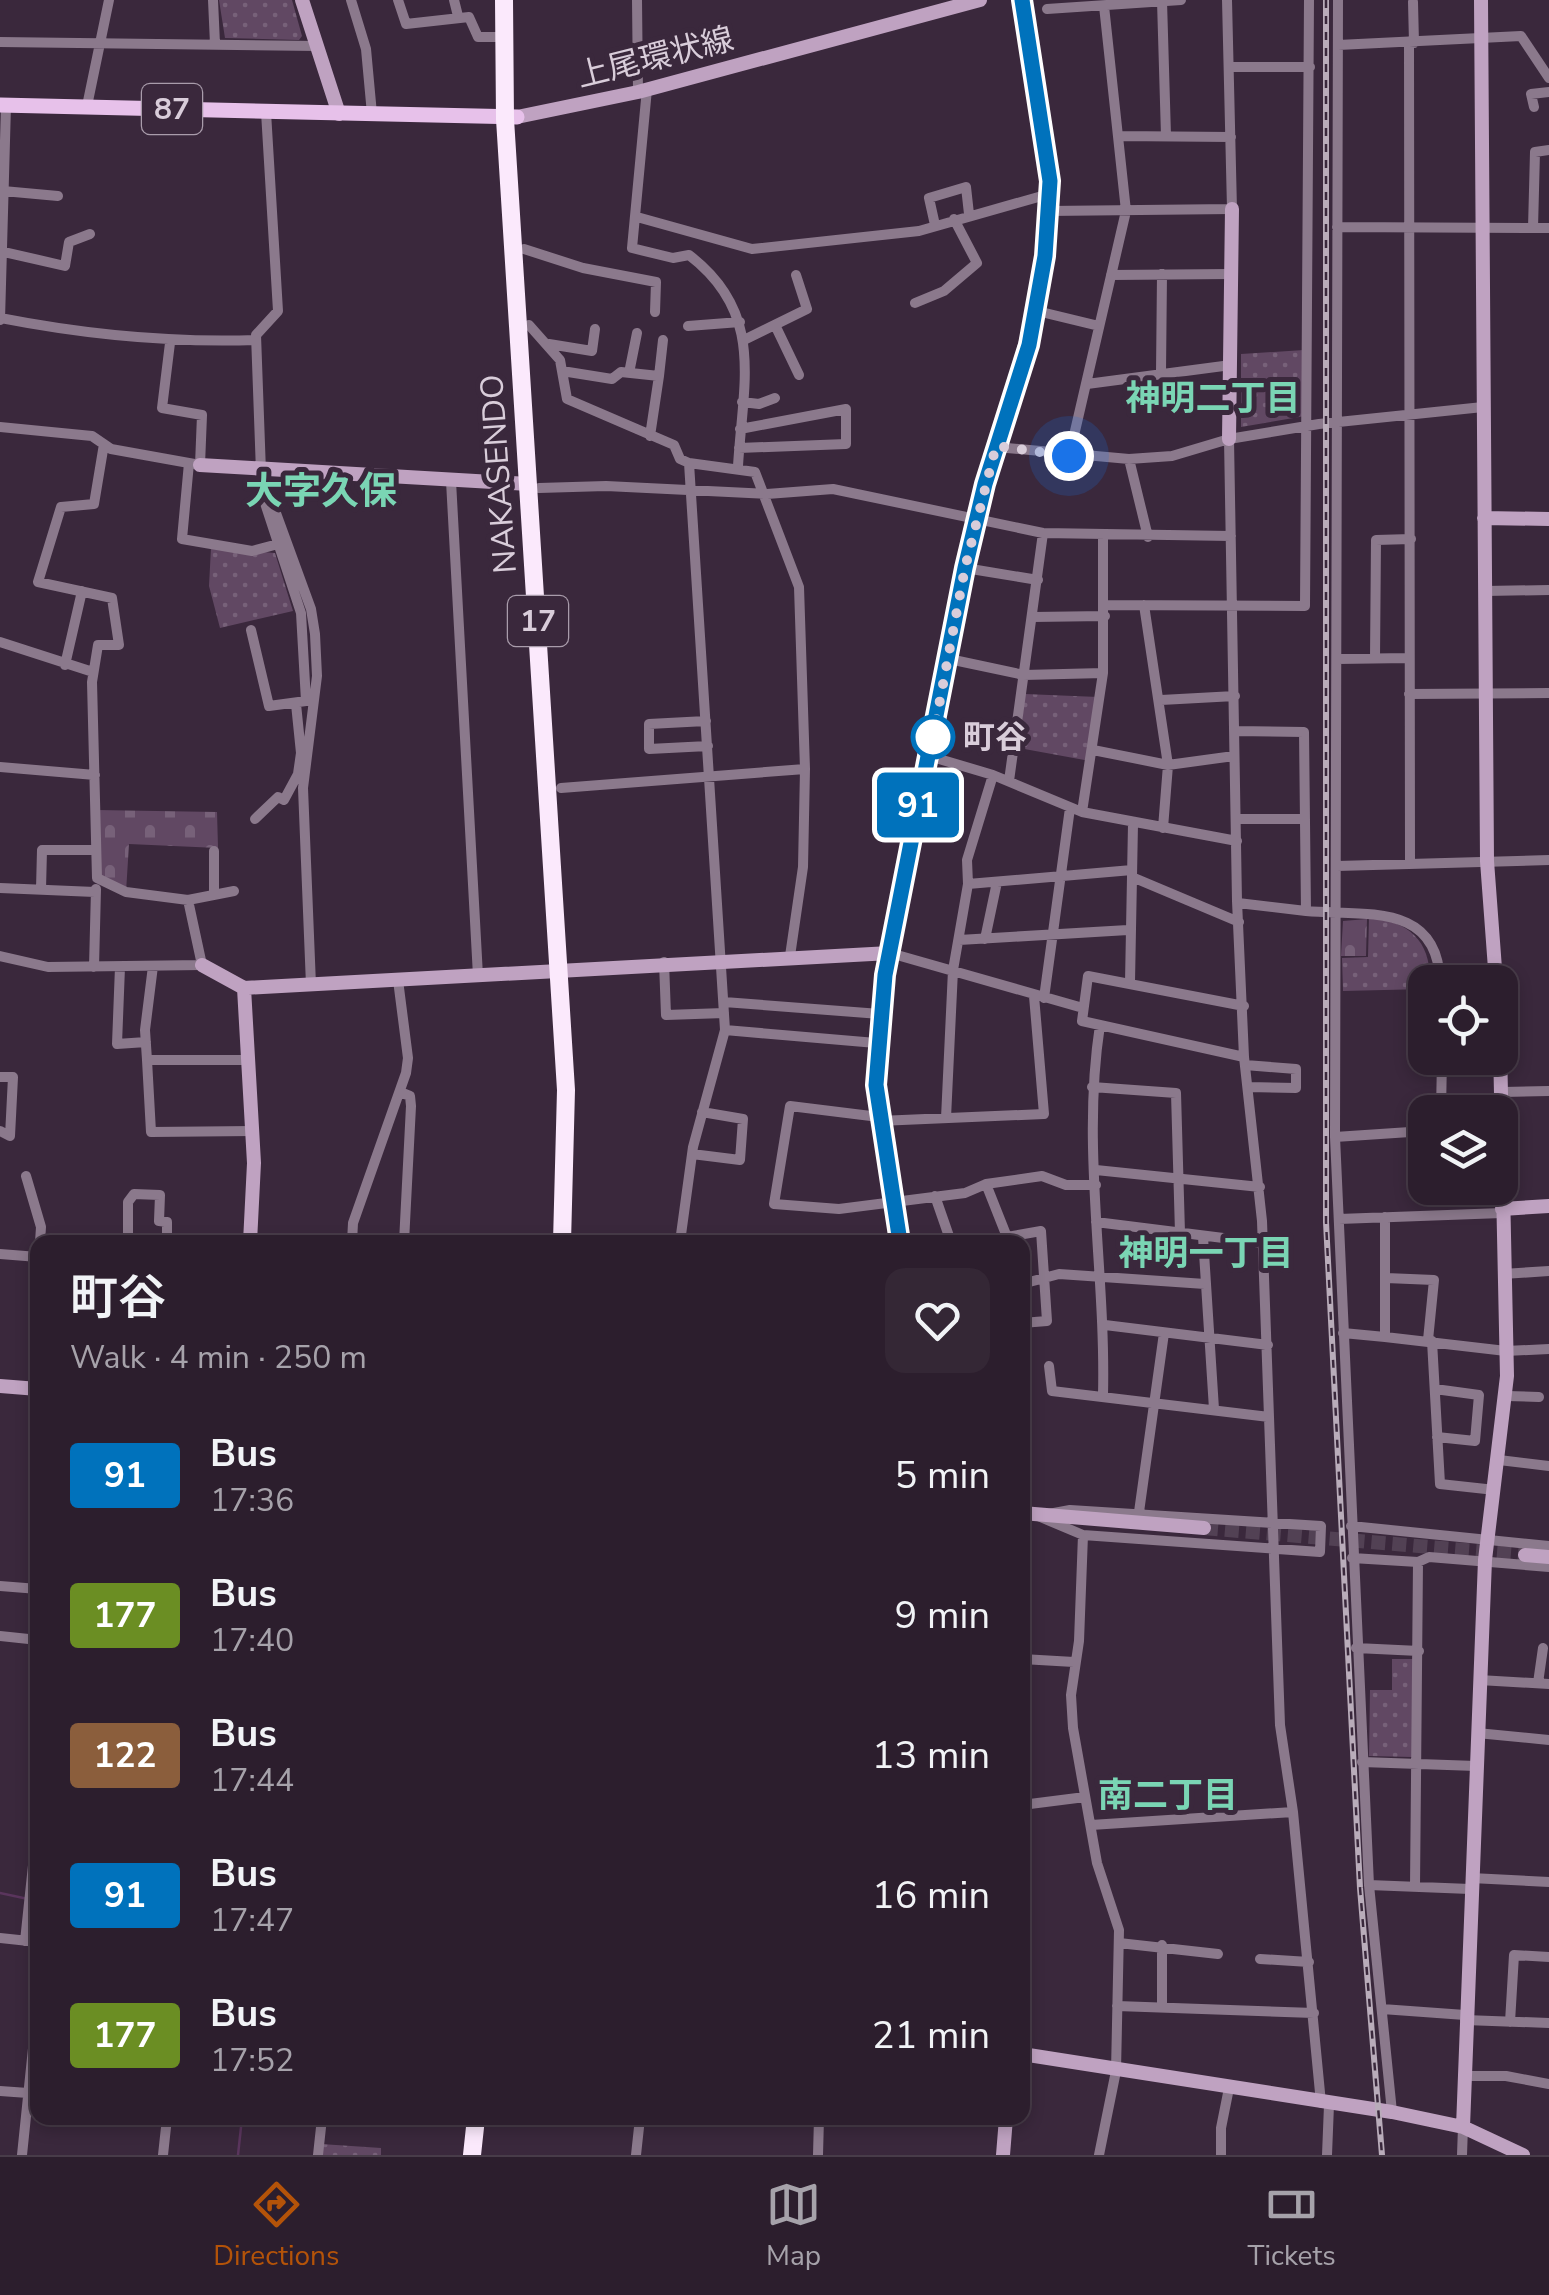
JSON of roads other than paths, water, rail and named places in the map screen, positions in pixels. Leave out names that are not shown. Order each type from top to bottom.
[{"type":"highway","name":"NAKASENDO","points":[[504,0],[529,325],[534,486],[560,788],[566,968],[562,1235]]},
{"type":"highway","name":"NAKASENDO","points":[[516,0],[511,118],[566,968],[578,1089],[573,1235]]},
{"type":"highway","points":[[472,2155],[475,2125]]},
{"type":"highway","points":[[483,2155],[486,2125]]},
{"type":"main road","name":"87","points":[[3,105],[511,118]]},
{"type":"street","points":[[86,106],[97,43],[110,0]]},
{"type":"street","points":[[212,0],[215,44]]},
{"type":"street","points":[[302,0],[317,46],[353,114]]},
{"type":"street","points":[[351,0],[366,49],[353,114]]},
{"type":"street","points":[[398,0],[406,24],[469,17],[478,37],[504,37]]},
{"type":"street","points":[[454,0],[458,16]]},
{"type":"street","points":[[638,0],[643,90],[632,248],[673,258],[689,255],[713,274],[732,300],[746,340],[738,466]]},
{"type":"street","name":"上尾環状線","points":[[511,118],[643,90],[980,0]]},
{"type":"street","points":[[898,1235],[879,1119],[876,1044],[880,1014],[965,568],[1037,310],[1048,211],[1045,134],[1022,0]]},
{"type":"street","points":[[1046,9],[1181,0]]},
{"type":"street","points":[[1227,0],[1232,209],[1231,605],[1245,1061],[1260,1186],[1280,1725],[1294,1812],[1298,1890],[1325,2104],[1327,2155]]},
{"type":"street","points":[[1033,617],[1144,606],[1304,606],[1309,0]]},
{"type":"street","points":[[1338,0],[1336,1137],[1369,1885],[1392,2112]]},
{"type":"street","points":[[1481,0],[1488,861],[1495,965]]},
{"type":"street","points":[[1162,2],[1166,136]]},
{"type":"street","points":[[1410,864],[1413,2]]},
{"type":"street","points":[[1069,456],[1126,212],[1104,6]]},
{"type":"street","points":[[1338,45],[1521,36],[1549,78]]},
{"type":"street","points":[[0,42],[317,46]]},
{"type":"street","points":[[1230,67],[1310,67]]},
{"type":"street","points":[[1534,107],[1532,94],[1549,92]]},
{"type":"street","points":[[3,105],[1,313],[92,336],[170,342],[256,340]]},
{"type":"street","points":[[266,112],[278,312],[256,340],[258,472],[304,630],[303,788],[311,985]]},
{"type":"street","points":[[1118,136],[1231,138]]},
{"type":"street","points":[[1532,228],[1534,152],[1549,150]]},
{"type":"street","points":[[935,225],[929,198],[966,188],[969,214]]},
{"type":"street","points":[[3,191],[58,196]]},
{"type":"street","points":[[637,217],[752,249],[935,225],[1049,194]]},
{"type":"street","points":[[1048,211],[1232,209]]},
{"type":"street","points":[[914,303],[944,291],[977,263],[954,219]]},
{"type":"street","points":[[1337,227],[1549,228]]},
{"type":"street","points":[[1,251],[65,266],[70,242],[90,234]]},
{"type":"street","points":[[524,249],[584,268],[656,282],[654,312]]},
{"type":"street","points":[[1112,274],[1230,274]]},
{"type":"street","points":[[1161,372],[1162,274]]},
{"type":"street","points":[[746,340],[807,309],[796,275]]},
{"type":"street","points":[[1037,310],[1099,326]]},
{"type":"street","points":[[688,326],[740,322]]},
{"type":"street","points":[[529,325],[548,344],[562,371],[567,400],[674,445],[680,459],[689,463],[738,466],[754,472],[767,494],[799,587],[806,769],[803,867],[790,956]]},
{"type":"street","points":[[775,325],[799,375]]},
{"type":"street","points":[[548,344],[592,351],[595,329]]},
{"type":"street","points":[[630,373],[636,333]]},
{"type":"street","points":[[650,436],[663,340]]},
{"type":"street","points":[[170,342],[162,408],[202,414],[182,539],[252,551],[278,544]]},
{"type":"street","points":[[1088,384],[1230,365]]},
{"type":"street","points":[[562,371],[612,379],[630,373],[659,376]]},
{"type":"street","points":[[742,402],[759,404],[776,398]]},
{"type":"street","points":[[996,446],[1128,460],[1172,456],[1229,439],[1305,426],[1483,407]]},
{"type":"street","points":[[739,448],[846,444],[846,409],[740,428]]},
{"type":"street","points":[[0,427],[92,436],[104,444],[194,464],[258,472],[767,494],[833,488],[976,522],[1043,533],[1230,536]]},
{"type":"street","points":[[94,967],[97,886],[93,672],[98,645],[119,645],[112,598],[38,582],[61,507],[94,504],[104,444]]},
{"type":"street","points":[[1128,460],[1148,537]]},
{"type":"street","points":[[681,1235],[692,1154],[725,1030],[689,463]]},
{"type":"street","points":[[255,818],[278,797],[284,800],[298,774],[305,704],[317,676],[311,609],[258,472]]},
{"type":"street","points":[[451,480],[478,976]]},
{"type":"street","points":[[1484,518],[1549,519]]},
{"type":"street","points":[[1008,781],[1043,533]]},
{"type":"street","points":[[1082,812],[1103,673],[1103,536]]},
{"type":"street","points":[[1374,658],[1376,540],[1411,539]]},
{"type":"street","points":[[965,568],[1038,580]]},
{"type":"street","points":[[1485,591],[1549,590]]},
{"type":"street","points":[[65,665],[82,591]]},
{"type":"street","points":[[1144,606],[1168,765],[1163,828]]},
{"type":"street","points":[[250,630],[269,706],[305,704]]},
{"type":"street","points":[[0,642],[93,672]]},
{"type":"street","points":[[948,658],[1024,675],[1103,673]]},
{"type":"street","points":[[1337,659],[1409,658]]},
{"type":"street","points":[[1409,694],[1549,692]]},
{"type":"street","points":[[1161,700],[1235,696]]},
{"type":"street","points":[[706,721],[649,724],[649,749],[708,746]]},
{"type":"street","points":[[1234,731],[1304,732],[1306,911]]},
{"type":"street","points":[[1092,750],[1168,765],[1234,756]]},
{"type":"street","points":[[929,756],[993,775],[1082,812],[1237,841]]},
{"type":"street","points":[[0,767],[94,775]]},
{"type":"street","points":[[560,788],[806,769]]},
{"type":"street","points":[[946,1118],[953,970],[968,884],[966,860],[993,775]]},
{"type":"street","points":[[1070,808],[1058,879],[1054,938],[1039,997],[1044,1114],[879,1119],[790,1106],[774,1204],[838,1209],[1042,1176],[1066,1185],[1096,1185]]},
{"type":"street","points":[[1236,818],[1305,819]]},
{"type":"street","points":[[1130,982],[1133,824]]},
{"type":"street","points":[[41,890],[42,850],[96,850]]},
{"type":"street","points":[[214,851],[214,895]]},
{"type":"street","points":[[1337,866],[1549,860]]},
{"type":"street","points":[[968,884],[1132,874],[1239,922]]},
{"type":"street","points":[[985,939],[997,882]]},
{"type":"street","points":[[0,888],[97,886],[188,900],[234,891]]},
{"type":"street","points":[[188,900],[202,966]]},
{"type":"street","points":[[1238,903],[1406,921],[1422,930],[1439,965]]},
{"type":"street","points":[[959,940],[1054,938],[1128,930]]},
{"type":"street","points":[[0,956],[48,968],[202,966],[244,988],[890,952],[1083,1008]]},
{"type":"street","points":[[664,962],[666,1014],[724,1008],[880,1014]]},
{"type":"street","points":[[120,966],[117,1044],[146,1042]]},
{"type":"street","points":[[153,966],[146,1042],[150,1132],[253,1131]]},
{"type":"street","points":[[1244,1006],[1088,976],[1082,1021],[1245,1061],[1296,1069],[1296,1088],[1248,1088]]},
{"type":"street","points":[[398,980],[408,1058],[404,1235]]},
{"type":"street","points":[[244,988],[253,1131],[250,1235]]},
{"type":"street","points":[[1100,1025],[1092,1086],[1097,1276],[1104,1326],[1103,1396]]},
{"type":"street","points":[[725,1030],[876,1044]]},
{"type":"street","points":[[147,1060],[250,1060]]},
{"type":"street","points":[[1502,1075],[1503,1095]]},
{"type":"street","points":[[0,1077],[13,1078],[10,1136],[0,1131]]},
{"type":"street","points":[[1092,1086],[1176,1092],[1180,1234]]},
{"type":"street","points":[[1503,1092],[1549,1092]]},
{"type":"street","points":[[352,1235],[353,1223],[405,1094]]},
{"type":"street","points":[[692,1154],[740,1160],[744,1119],[702,1112]]},
{"type":"street","points":[[1336,1137],[1408,1132]]},
{"type":"street","points":[[1096,1170],[1260,1186]]},
{"type":"street","points":[[26,1176],[40,1235]]},
{"type":"street","points":[[986,1184],[1005,1235]]},
{"type":"street","points":[[128,1235],[128,1202],[134,1194],[160,1194],[159,1221],[168,1222],[167,1235]]},
{"type":"street","points":[[935,1196],[949,1235]]},
{"type":"street","points":[[1462,2155],[1485,1560],[1506,1396],[1502,1205]]},
{"type":"street","points":[[1339,1219],[1549,1206]]},
{"type":"street","points":[[1385,1217],[1386,1336]]},
{"type":"street","points":[[1096,1222],[1263,1243]]},
{"type":"street","points":[[1018,1235],[1041,1231],[1047,1321],[1030,1322]]},
{"type":"street","points":[[1203,1237],[1214,1409]]},
{"type":"street","points":[[0,1254],[30,1256]]},
{"type":"street","points":[[1503,1274],[1549,1271]]},
{"type":"street","points":[[1030,1282],[1097,1276],[1205,1284]]},
{"type":"street","points":[[1386,1278],[1434,1280],[1430,1340],[1440,1484],[1495,1490]]},
{"type":"street","points":[[1104,1326],[1268,1345]]},
{"type":"street","points":[[1140,1512],[1164,1332]]},
{"type":"street","points":[[1344,1333],[1506,1351],[1549,1349]]},
{"type":"street","points":[[1049,1366],[1052,1391],[1269,1417]]},
{"type":"street","points":[[0,1386],[30,1388]]},
{"type":"street","points":[[1435,1389],[1478,1395],[1474,1441],[1437,1437]]},
{"type":"street","points":[[1506,1396],[1539,1397]]},
{"type":"street","points":[[1499,1460],[1549,1466]]},
{"type":"street","points":[[1070,1510],[1140,1512],[1321,1526],[1320,1552],[1083,1535],[1030,1515],[1070,1510]]},
{"type":"street","points":[[1030,1515],[1204,1528]]},
{"type":"street","points":[[1351,1526],[1549,1546]]},
{"type":"street","points":[[1083,1535],[1072,1712],[1097,1863],[1119,1930],[1116,2071],[1100,2155]]},
{"type":"street","points":[[1525,1556],[1549,1557]]},
{"type":"street","points":[[1352,1558],[1418,1562],[1429,1557],[1549,1567]]},
{"type":"street","points":[[1416,1887],[1418,1562]]},
{"type":"street","points":[[0,1597],[0,1586],[30,1588]]},
{"type":"street","points":[[0,1636],[30,1639]]},
{"type":"street","points":[[1356,1648],[1419,1651]]},
{"type":"street","points":[[1480,1680],[1544,1684],[1543,1648]]},
{"type":"street","points":[[1030,1659],[1074,1662]]},
{"type":"street","points":[[1477,1732],[1549,1740]]},
{"type":"street","points":[[1362,1762],[1476,1766]]},
{"type":"street","points":[[1030,1804],[1085,1797]]},
{"type":"street","points":[[1090,1825],[1294,1812]]},
{"type":"street","points":[[1369,1885],[1549,1882]]},
{"type":"street","points":[[0,1938],[30,1941]]},
{"type":"street","points":[[1119,1943],[1218,1954]]},
{"type":"street","points":[[1162,1945],[1162,2006]]},
{"type":"street","points":[[1510,2022],[1514,1955],[1549,1957]]},
{"type":"street","points":[[1260,1959],[1309,1962]]},
{"type":"street","points":[[1117,2006],[1314,2013]]},
{"type":"street","points":[[1382,2010],[1549,2024]]},
{"type":"street","points":[[1030,2055],[1392,2112],[1463,2127],[1523,2155]]},
{"type":"street","points":[[22,2155],[30,2075]]},
{"type":"street","points":[[1464,2076],[1506,2076],[1549,2084]]},
{"type":"street","points":[[1221,2155],[1220,2128],[1230,2088]]},
{"type":"street","points":[[0,2090],[28,2094]]},
{"type":"street","points":[[163,2155],[166,2125]]},
{"type":"street","points":[[318,2155],[321,2125]]},
{"type":"street","points":[[636,2155],[639,2125]]},
{"type":"street","points":[[818,2155],[820,2125]]},
{"type":"street","points":[[1003,2155],[1005,2125]]},
{"type":"waterway","points":[[0,1893],[28,1899]]},
{"type":"waterway","points":[[238,2155],[241,2125]]},
{"type":"tunnel","points":[[1204,1528],[1525,1555]]},
{"type":"railway","points":[[1326,0],[1326,1222],[1360,1888],[1382,2155]]},
{"type":"place","name":"町谷","points":[[933,737]]},
{"type":"district","name":"神明二丁目","points":[[1213,398]]},
{"type":"district","name":"大字久保","points":[[321,491]]},
{"type":"district","name":"神明一丁目","points":[[1206,1253]]},
{"type":"district","name":"南二丁目","points":[[1168,1795]]}]
